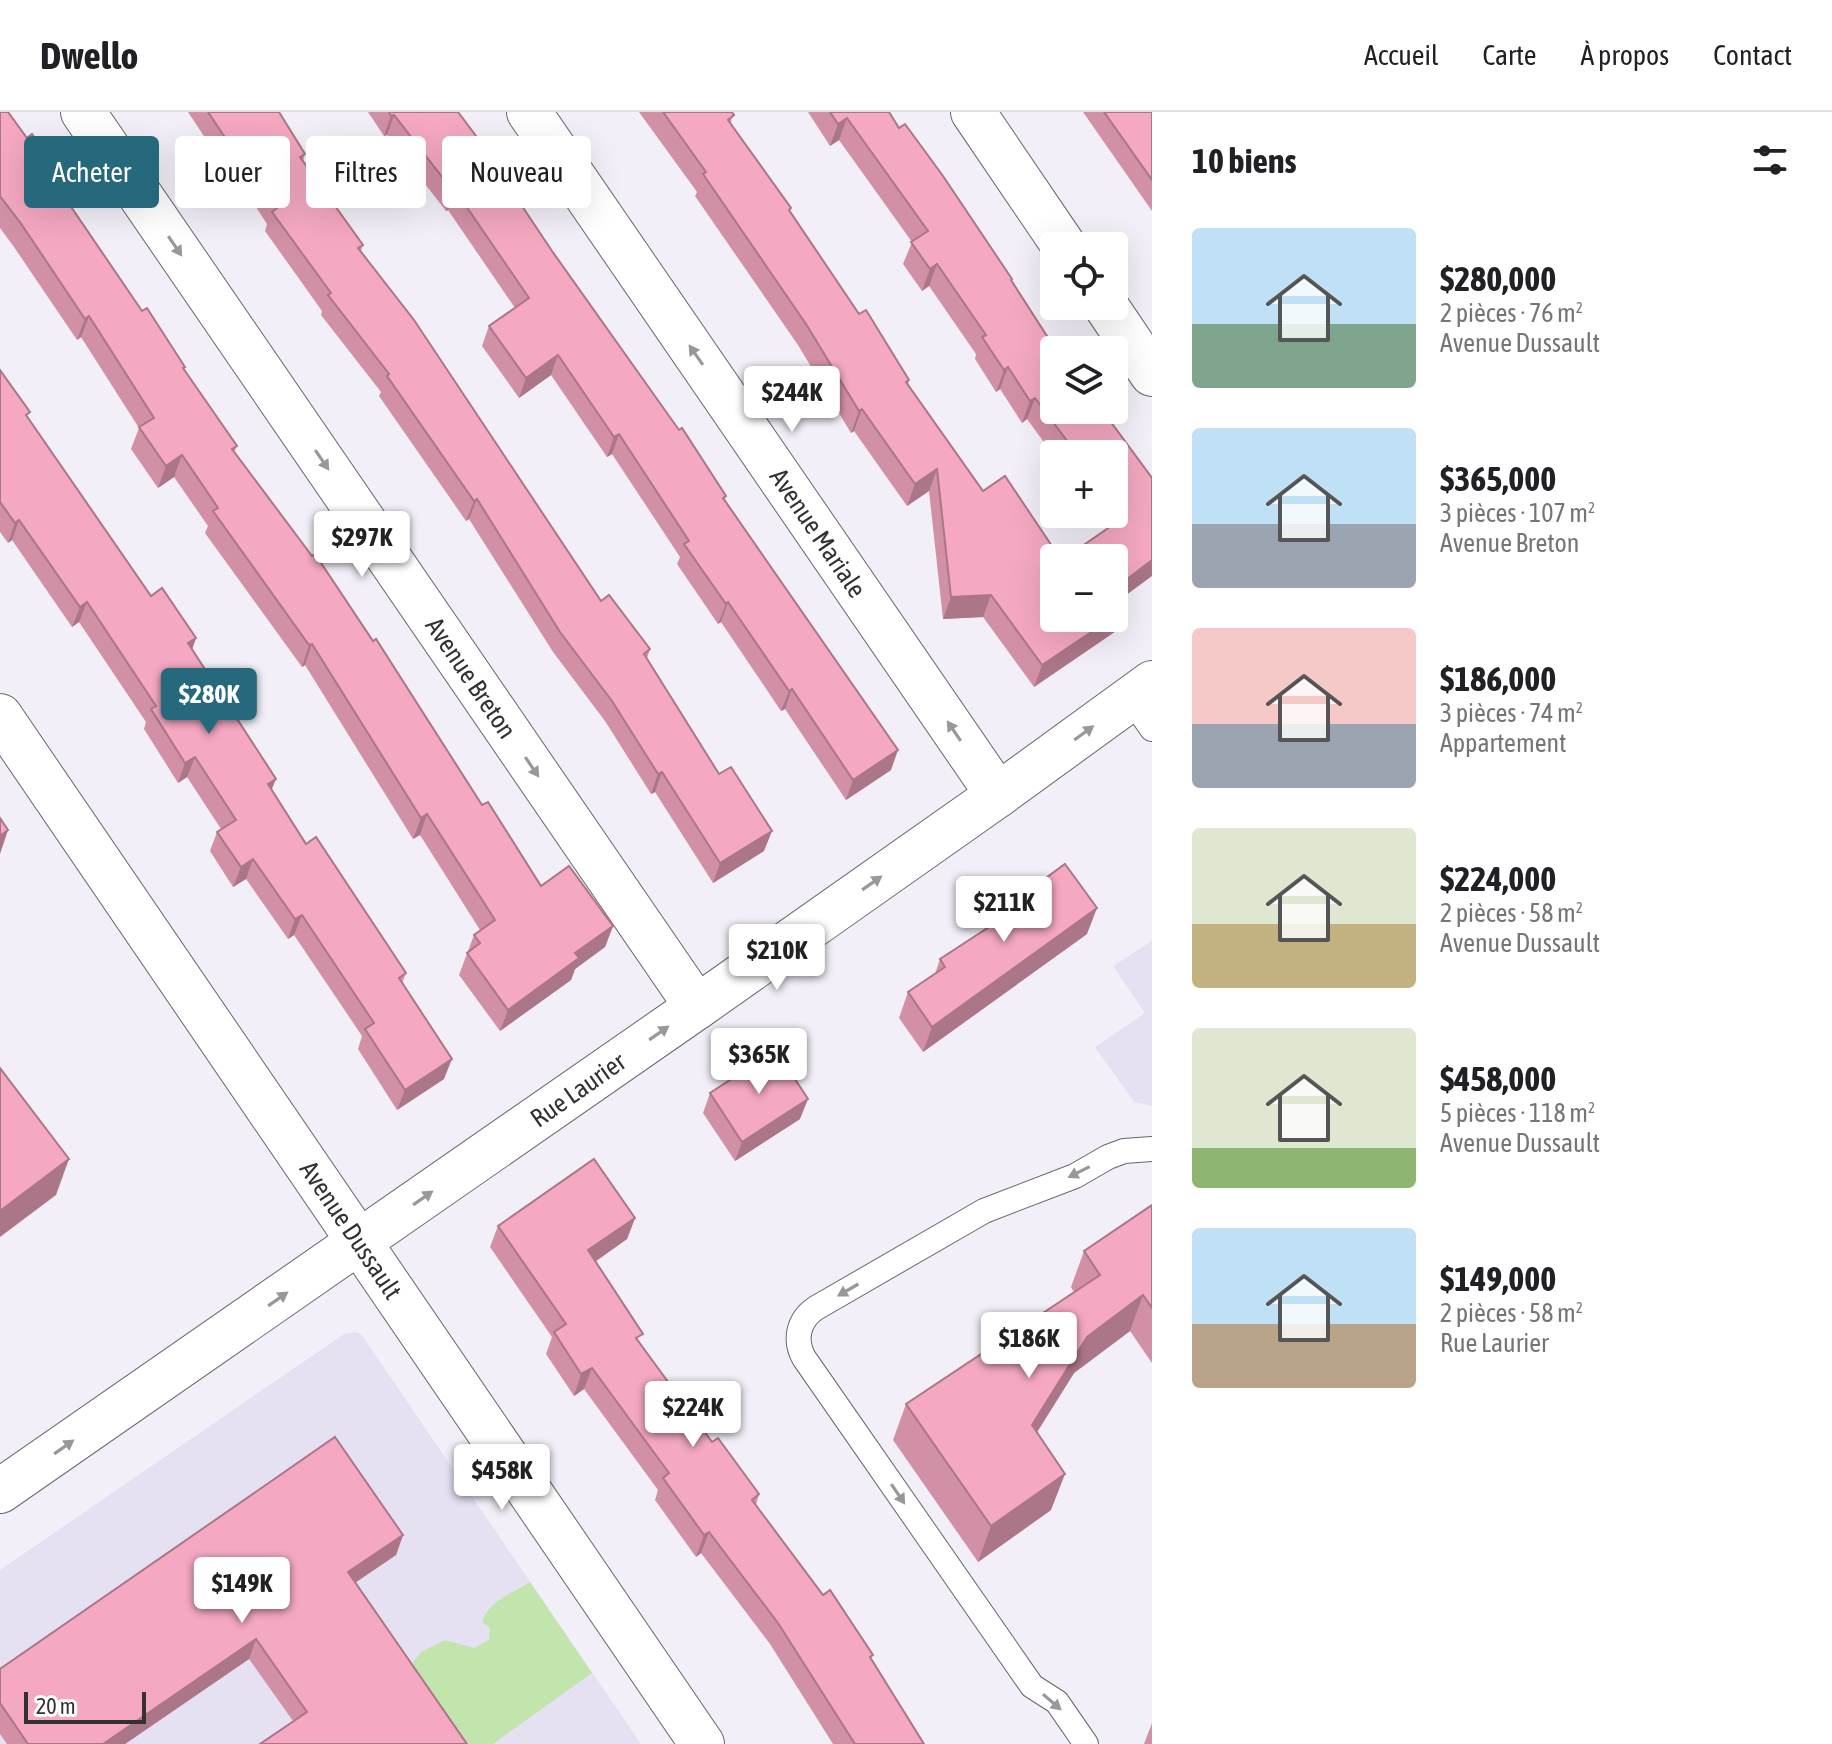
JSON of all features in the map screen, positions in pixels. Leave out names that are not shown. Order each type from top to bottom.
[{"type":"street","name":"Avenue Breton","points":[[83,112],[697,1007]]},
{"type":"street","name":"Avenue Mariale","points":[[529,112],[998,795]]},
{"type":"street","points":[[973,112],[1054,232]]},
{"type":"street","points":[[1115,320],[1152,374]]},
{"type":"street","name":"Rue Laurier","points":[[0,1491],[998,795],[1145,704]]},
{"type":"street","name":"Avenue Dussault","points":[[0,716],[702,1744]]},
{"type":"lane","points":[[1086,1744],[1057,1702],[1032,1686],[984,1620],[804,1358],[798,1335],[804,1320],[816,1308],[984,1211],[1075,1176],[1124,1151],[1152,1149]]},
{"type":"shaded area","points":[[1152,941],[1152,1106],[1134,1102],[1095,1047],[1145,1013],[1113,966]]},
{"type":"shaded area","points":[[344,1334],[361,1334],[641,1744],[0,1744],[0,1570]]},
{"type":"green space","points":[[530,1582],[592,1673],[493,1744],[446,1744],[400,1678],[421,1652],[445,1640],[474,1648],[489,1640],[490,1628],[482,1622],[485,1614],[502,1598]]},
{"type":"building","points":[[0,112],[8,112],[26,136],[24,208],[72,208],[142,311],[147,308],[183,368],[237,446],[232,449],[312,556],[315,554],[373,641],[376,639],[482,805],[488,802],[541,886],[569,866],[613,926],[575,953],[579,958],[508,1010],[467,953],[480,943],[474,935],[495,920],[427,814],[421,818],[312,644],[309,645],[213,511],[218,508],[182,455],[166,466],[139,427],[154,418],[89,316],[85,319],[0,196]]},
{"type":"building","points":[[208,112],[279,112],[305,154],[300,157],[306,165],[306,208],[337,208],[363,245],[358,248],[414,320],[601,601],[609,595],[650,649],[644,654],[719,774],[731,767],[772,831],[720,863],[662,772],[658,774],[612,701],[560,632],[477,499],[474,501],[387,376],[389,374],[328,295],[331,293],[272,212],[277,208],[290,208],[290,136],[224,136]]},
{"type":"building","points":[[389,112],[458,112],[476,136],[442,136],[442,177],[426,156],[426,136],[410,136],[394,115],[391,116]]},
{"type":"building","points":[[663,112],[732,112],[734,115],[728,120],[791,208],[789,210],[859,314],[866,310],[909,380],[906,382],[983,491],[1005,476],[1051,544],[1040,544],[1040,632],[1091,632],[1042,665],[991,595],[951,597],[937,469],[915,484],[862,409],[859,411],[806,324],[703,174],[706,172]]},
{"type":"building","points":[[830,112],[889,112],[899,128],[905,124],[943,176],[1047,336],[1040,336],[1040,405],[1035,398],[1030,401],[1008,367],[1004,370],[982,337],[986,335],[937,264],[930,269],[911,242],[928,231],[847,118],[838,124]]},
{"type":"building","points":[[1104,112],[1152,112],[1152,180]]},
{"type":"building","points":[[467,208],[523,208],[679,430],[682,428],[726,496],[723,498],[898,750],[853,780],[792,689],[789,691],[684,544],[689,541],[619,434],[614,437],[558,355],[526,378],[489,326],[529,298]]},
{"type":"building","points":[[0,370],[30,412],[26,415],[151,596],[162,588],[196,638],[188,643],[276,779],[268,784],[306,844],[316,837],[406,973],[399,978],[452,1059],[405,1090],[365,1029],[374,1023],[302,915],[295,919],[253,859],[241,867],[217,832],[236,820],[195,757],[185,763],[151,709],[156,706],[87,602],[80,607],[19,520],[15,523],[0,502]]},
{"type":"building","points":[[1054,424],[1112,424],[1124,440],[1066,440]]},
{"type":"building","points":[[1128,445],[1152,478],[1152,560],[1128,578],[1128,544],[1085,544],[1108,528],[1128,528]]},
{"type":"building","points":[[0,818],[8,830],[0,836]]},
{"type":"building","points":[[1065,864],[1097,908],[932,1027],[908,992],[945,967],[940,959],[995,923],[991,918]]},
{"type":"building","points":[[776,1050],[808,1099],[742,1142],[710,1093]]},
{"type":"building","points":[[0,1068],[69,1159],[0,1211]]},
{"type":"building","points":[[594,1159],[635,1218],[588,1250],[643,1334],[636,1338],[712,1442],[718,1438],[759,1494],[752,1500],[823,1595],[830,1590],[873,1655],[870,1657],[924,1744],[855,1744],[778,1623],[709,1532],[704,1535],[663,1478],[669,1473],[592,1368],[581,1374],[554,1332],[566,1324],[498,1226]]},
{"type":"building","points":[[1152,1205],[1152,1308],[1143,1295],[1087,1337],[1032,1425],[1065,1474],[991,1526],[906,1404],[1100,1275],[1084,1251]]},
{"type":"building","points":[[335,1437],[403,1535],[348,1572],[467,1744],[260,1744],[307,1712],[256,1639],[103,1744],[28,1744],[0,1703],[0,1669]]}]
